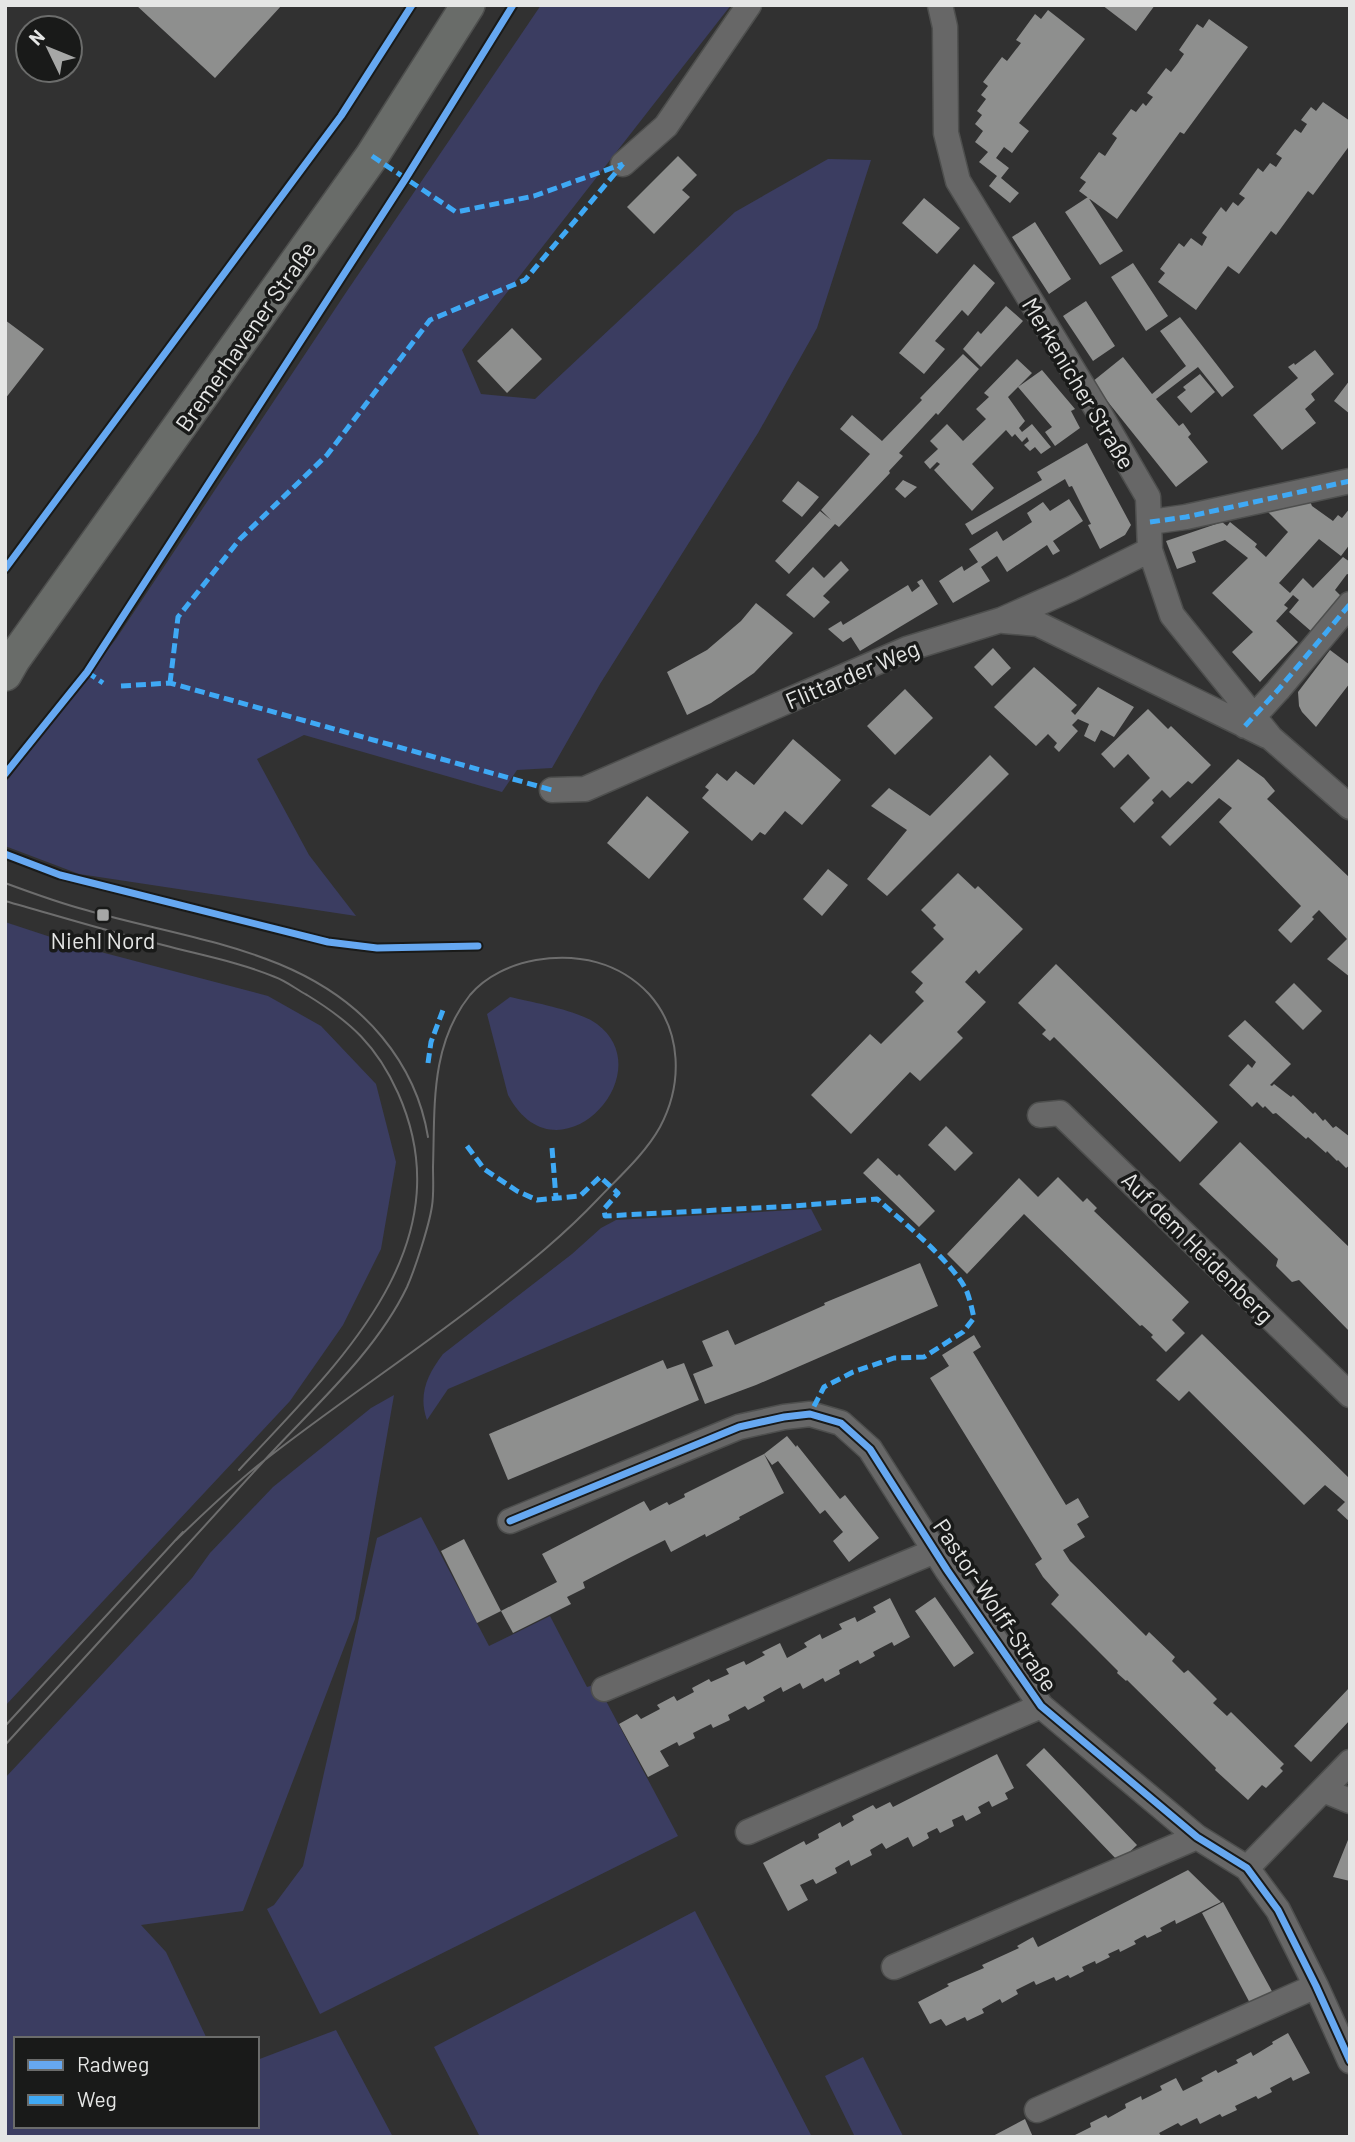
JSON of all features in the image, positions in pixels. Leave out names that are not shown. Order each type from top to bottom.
[{"type":"street","name":"Bremerhavener Straße","points":[[8,667],[372,156],[468,5]]},
{"type":"street","points":[[623,164],[666,126],[749,5]]},
{"type":"street","name":"Merkenicher Straße","points":[[940,5],[945,27],[946,133],[958,181],[1147,497],[1150,550],[1172,615],[1250,722]]},
{"type":"street","points":[[1150,522],[1186,517],[1350,481]]},
{"type":"street","name":"Flittarder Weg","points":[[552,790],[585,789],[907,649],[1001,620],[1150,550]]},
{"type":"street","points":[[1250,722],[1350,604]]},
{"type":"street","name":"Merkenicher Straße","points":[[1001,620],[1038,624],[1250,722],[1350,807]]},
{"type":"street","name":"Auf dem Heidenberg","points":[[1040,1115],[1060,1113],[1350,1395]]},
{"type":"street","name":"Pastor-Wolff-Straße","points":[[510,1521],[739,1427],[810,1414],[841,1423],[870,1449],[935,1551],[1041,1706],[1197,1837],[1247,1868],[1278,1910],[1350,2061]]},
{"type":"street","name":"Pastor-Wolff-Straße","points":[[604,1689],[935,1551]]},
{"type":"street","name":"Pastor-Wolff-Straße","points":[[748,1832],[1041,1706]]},
{"type":"street","points":[[1247,1868],[1350,1762]]},
{"type":"street","points":[[1323,1790],[1350,1801]]},
{"type":"street","points":[[894,1967],[1197,1837]]},
{"type":"street","points":[[1037,2110],[1316,1986]]},
{"type":"shaded area","points":[[541,5],[731,5],[462,350],[481,394],[535,399],[735,212],[828,159],[871,160],[817,328],[758,433],[600,684],[552,768],[517,770],[502,792],[304,735],[257,759],[309,855],[356,916],[79,874],[5,846],[5,783],[116,639]]},
{"type":"shaded area","points":[[5,922],[78,946],[268,996],[321,1026],[376,1084],[396,1162],[381,1249],[343,1325],[290,1401],[5,1706]]},
{"type":"shaded area","points":[[510,997],[555,1007],[589,1019],[597,1024],[614,1045],[618,1069],[611,1093],[596,1113],[575,1126],[552,1130],[529,1120],[508,1095],[487,1014]]},
{"type":"shaded area","points":[[811,1209],[822,1230],[448,1389],[427,1420],[424,1394],[432,1370],[443,1354],[572,1254],[601,1228],[616,1220]]},
{"type":"shaded area","points":[[394,1395],[355,1619],[243,1911],[141,1925],[166,1952],[206,2037],[14,2037],[14,2128],[259,2128],[259,2059],[336,2030],[393,2137],[5,2137],[5,1778],[273,1487],[371,1408]]},
{"type":"shaded area","points":[[421,1517],[489,1646],[550,1616],[587,1687],[597,1684],[678,1836],[320,2014],[267,1909],[274,1905],[303,1866],[377,1538]]},
{"type":"shaded area","points":[[695,1911],[812,2137],[480,2137],[434,2047]]},
{"type":"shaded area","points":[[863,2057],[903,2136],[901,2137],[855,2137],[825,2076]]},
{"type":"building","points":[[136,5],[282,5],[215,78]]},
{"type":"building","points":[[1102,5],[1155,5],[1136,31]]},
{"type":"building","points":[[1048,10],[1085,39],[1019,123],[1029,131],[1012,153],[1004,147],[996,158],[1009,168],[1001,178],[1019,193],[1010,203],[989,186],[997,176],[979,162],[988,152],[975,142],[983,131],[975,124],[982,115],[977,111],[986,99],[981,95],[988,86],[983,82],[1002,57],[1007,61],[1021,43],[1016,40],[1035,14],[1041,19]]},
{"type":"building","points":[[1209,19],[1248,47],[1184,134],[1180,132],[1117,219],[1079,191],[1086,182],[1080,178],[1099,152],[1105,156],[1117,138],[1112,134],[1131,109],[1136,112],[1143,103],[1146,106],[1153,97],[1147,93],[1166,68],[1171,72],[1178,63],[1184,54],[1179,50],[1197,24],[1203,28]]},
{"type":"building","points":[[1323,102],[1350,121],[1350,145],[1313,195],[1308,191],[1276,235],[1271,231],[1239,274],[1228,266],[1196,310],[1158,282],[1165,273],[1160,269],[1179,243],[1184,247],[1191,238],[1202,246],[1207,237],[1202,233],[1221,207],[1226,212],[1233,202],[1238,206],[1245,198],[1239,194],[1258,168],[1263,172],[1270,163],[1276,167],[1282,158],[1276,154],[1295,129],[1301,133],[1307,124],[1301,120],[1311,107],[1316,111]]},
{"type":"building","points":[[678,156],[697,175],[682,190],[690,197],[654,234],[627,207]]},
{"type":"building","points":[[1088,197],[1123,251],[1100,265],[1065,212]]},
{"type":"building","points":[[924,198],[960,228],[937,254],[902,223]]},
{"type":"building","points":[[1035,222],[1071,279],[1049,294],[1012,237]]},
{"type":"building","points":[[1133,263],[1168,316],[1146,331],[1111,277]]},
{"type":"building","points":[[974,264],[995,283],[968,316],[962,310],[935,341],[945,349],[924,374],[899,353]]},
{"type":"building","points":[[1086,301],[1115,346],[1093,361],[1063,316]]},
{"type":"building","points":[[1006,306],[1023,321],[981,367],[963,349],[978,331],[981,334]]},
{"type":"building","points":[[1180,317],[1234,387],[1222,397],[1198,367],[1156,399],[1179,426],[1183,423],[1191,434],[1188,437],[1208,462],[1176,487],[1092,382],[1123,357],[1152,394],[1186,366],[1160,331]]},
{"type":"building","points":[[5,320],[44,349],[5,399]]},
{"type":"building","points":[[512,328],[542,359],[507,393],[477,361]]},
{"type":"building","points":[[1315,350],[1334,374],[1311,394],[1315,400],[1305,409],[1316,423],[1282,450],[1253,415],[1298,378],[1288,367]]},
{"type":"building","points":[[963,354],[979,369],[899,453],[903,456],[890,473],[839,527],[835,524],[789,574],[775,561],[820,511],[831,520],[821,510],[870,454],[840,429],[852,415],[882,441]]},
{"type":"building","points":[[1017,359],[1032,373],[1008,397],[1025,421],[1019,428],[1022,432],[1032,424],[1051,447],[1041,454],[1035,447],[1030,451],[1024,445],[1029,441],[1027,437],[1022,442],[1015,434],[1012,437],[1006,430],[972,464],[994,488],[972,511],[934,470],[940,464],[937,462],[930,469],[924,462],[938,449],[930,441],[947,424],[963,441],[986,419],[976,409],[989,397],[984,393]]},
{"type":"building","points":[[1042,370],[1075,409],[1071,411],[1080,428],[1055,446],[1045,432],[1052,427],[1018,387]]},
{"type":"building","points":[[1200,374],[1215,392],[1191,413],[1177,397],[1186,390],[1183,387]]},
{"type":"building","points":[[1350,380],[1350,414],[1334,401]]},
{"type":"building","points":[[1087,443],[1131,525],[1125,535],[1100,549],[1072,486],[1069,487],[1065,479],[972,535],[965,524],[1042,480],[1037,472]]},
{"type":"building","points":[[903,480],[917,487],[905,498],[895,489]]},
{"type":"building","points":[[798,481],[819,497],[802,517],[782,501]]},
{"type":"building","points":[[1069,499],[1083,521],[1053,541],[1060,551],[1053,555],[1047,545],[1007,572],[997,556],[981,567],[990,581],[953,603],[939,581],[962,566],[964,571],[978,562],[969,549],[997,531],[1003,541],[1032,522],[1027,513],[1043,502],[1050,511]]},
{"type":"building","points":[[1309,499],[1312,506],[1333,521],[1338,515],[1342,518],[1350,508],[1350,544],[1341,556],[1319,539],[1279,583],[1290,593],[1303,578],[1313,588],[1343,557],[1350,562],[1350,575],[1347,574],[1335,590],[1341,596],[1312,632],[1289,612],[1299,600],[1293,595],[1284,605],[1288,608],[1276,621],[1298,642],[1260,682],[1232,652],[1253,632],[1212,593],[1248,558],[1225,540],[1192,552],[1196,562],[1177,569],[1166,541],[1222,522],[1227,526],[1230,522],[1257,544],[1255,547],[1266,557],[1288,532],[1266,510]]},
{"type":"building","points":[[841,561],[849,570],[823,596],[830,602],[814,618],[786,595],[813,567],[824,578]]},
{"type":"building","points":[[922,579],[938,604],[860,651],[851,637],[843,642],[828,629],[841,621],[843,625],[908,585],[912,592],[920,586],[917,582]]},
{"type":"building","points":[[756,603],[793,633],[754,673],[711,703],[687,715],[667,672],[707,650],[741,621]]},
{"type":"building","points":[[993,648],[1011,668],[992,686],[974,667]]},
{"type":"building","points":[[1330,650],[1350,665],[1350,683],[1316,727],[1302,712],[1298,692]]},
{"type":"building","points":[[1034,667],[1077,705],[1071,711],[1075,715],[1098,687],[1134,707],[1114,737],[1101,730],[1095,742],[1084,736],[1089,724],[1078,719],[1072,725],[1078,731],[1059,752],[1054,747],[1057,743],[1048,734],[1036,746],[994,707]]},
{"type":"building","points":[[905,689],[933,718],[895,755],[867,726]]},
{"type":"building","points":[[1148,709],[1168,729],[1171,726],[1211,765],[1192,784],[1188,781],[1170,798],[1162,790],[1152,800],[1154,803],[1134,823],[1120,808],[1150,778],[1128,754],[1114,768],[1101,754]]},
{"type":"building","points":[[793,739],[841,780],[802,825],[785,811],[765,835],[760,832],[752,841],[702,798],[709,790],[705,787],[717,773],[727,781],[736,771],[754,785]]},
{"type":"building","points":[[990,755],[1009,774],[887,896],[867,879],[907,830],[871,806],[889,788],[930,816]]},
{"type":"building","points":[[1238,759],[1264,778],[1275,791],[1267,799],[1350,878],[1350,977],[1327,959],[1347,939],[1319,910],[1291,943],[1278,930],[1301,906],[1219,822],[1232,808],[1219,798],[1170,846],[1161,837]]},
{"type":"building","points":[[647,796],[689,832],[649,879],[607,843]]},
{"type":"building","points":[[828,869],[848,885],[822,916],[803,899]]},
{"type":"building","points":[[958,873],[975,889],[978,886],[1023,929],[979,974],[976,970],[965,982],[986,1002],[957,1032],[963,1038],[920,1081],[910,1072],[851,1134],[811,1095],[870,1034],[881,1044],[924,1001],[915,992],[923,983],[911,972],[944,939],[933,928],[936,925],[921,910]]},
{"type":"building","points":[[1056,964],[1218,1122],[1180,1162],[1054,1037],[1050,1041],[1042,1034],[1046,1030],[1018,1003]]},
{"type":"building","points":[[1294,983],[1322,1011],[1303,1030],[1275,1002]]},
{"type":"building","points":[[1245,1020],[1291,1064],[1270,1085],[1274,1084],[1291,1097],[1293,1095],[1313,1114],[1315,1112],[1323,1121],[1325,1119],[1333,1128],[1336,1126],[1350,1137],[1350,1165],[1346,1168],[1276,1113],[1273,1114],[1257,1102],[1252,1107],[1229,1085],[1248,1064],[1252,1068],[1256,1062],[1228,1036]]},
{"type":"building","points":[[946,1126],[973,1153],[955,1171],[928,1145]]},
{"type":"building","points":[[1240,1142],[1350,1248],[1350,1332],[1299,1280],[1292,1282],[1276,1266],[1278,1259],[1199,1184]]},
{"type":"building","points":[[878,1158],[897,1176],[899,1174],[935,1211],[919,1227],[863,1173]]},
{"type":"building","points":[[1058,1177],[1083,1202],[1087,1198],[1097,1208],[1094,1211],[1189,1302],[1172,1320],[1185,1333],[1166,1352],[1151,1337],[1153,1335],[1140,1326],[1024,1214],[967,1274],[947,1254],[1019,1178],[1038,1197]]},
{"type":"building","points":[[920,1263],[938,1306],[756,1385],[705,1404],[693,1374],[713,1366],[702,1341],[728,1330],[735,1345],[825,1305],[824,1303]]},
{"type":"building","points":[[1202,1334],[1350,1479],[1350,1522],[1337,1510],[1345,1502],[1325,1485],[1304,1505],[1189,1391],[1179,1401],[1156,1380]]},
{"type":"building","points":[[974,1335],[981,1347],[973,1352],[1066,1505],[1078,1498],[1089,1517],[1077,1524],[1085,1537],[1063,1550],[1070,1561],[1146,1636],[1149,1632],[1175,1657],[1172,1661],[1184,1673],[1188,1670],[1217,1699],[1213,1703],[1227,1716],[1231,1712],[1284,1764],[1280,1768],[1283,1771],[1266,1788],[1262,1785],[1248,1800],[1117,1673],[1118,1671],[1051,1604],[1059,1595],[1035,1564],[1042,1559],[930,1378],[949,1366],[942,1355]]},
{"type":"building","points":[[663,1360],[667,1369],[684,1363],[699,1400],[508,1480],[489,1434]]},
{"type":"building","points":[[787,1436],[840,1499],[845,1495],[879,1538],[849,1562],[833,1541],[843,1532],[825,1510],[820,1514],[778,1461],[772,1465],[764,1454]]},
{"type":"building","points":[[764,1454],[784,1493],[706,1537],[705,1534],[671,1552],[665,1540],[631,1557],[583,1582],[585,1588],[567,1597],[571,1604],[513,1633],[501,1611],[557,1582],[542,1554],[644,1501],[650,1511],[667,1502],[669,1505],[685,1497],[684,1494]]},
{"type":"building","points":[[464,1539],[501,1611],[477,1623],[441,1551]]},
{"type":"building","points":[[935,1597],[974,1653],[954,1667],[915,1611]]},
{"type":"building","points":[[890,1598],[910,1637],[894,1646],[892,1642],[873,1652],[875,1656],[860,1664],[858,1660],[839,1670],[840,1674],[825,1682],[823,1678],[803,1689],[800,1683],[783,1692],[781,1687],[763,1697],[765,1701],[748,1710],[745,1706],[728,1715],[730,1720],[713,1728],[711,1724],[693,1733],[695,1738],[679,1746],[677,1742],[660,1751],[669,1766],[648,1777],[619,1724],[637,1714],[641,1719],[660,1709],[657,1705],[674,1696],[677,1701],[694,1692],[692,1688],[709,1679],[711,1682],[729,1674],[726,1669],[744,1661],[746,1665],[765,1655],[762,1652],[780,1643],[787,1658],[807,1647],[804,1643],[820,1634],[822,1639],[842,1629],[839,1624],[855,1617],[857,1622],[876,1612],[873,1607]]},
{"type":"building","points":[[1350,1687],[1350,1720],[1311,1762],[1294,1746]]},
{"type":"building","points":[[1044,1748],[1137,1845],[1119,1862],[1026,1765]]},
{"type":"building","points":[[997,1754],[1014,1788],[1005,1793],[1008,1799],[992,1807],[989,1801],[978,1807],[981,1813],[966,1821],[963,1815],[952,1820],[954,1826],[940,1833],[937,1828],[927,1833],[929,1838],[913,1847],[908,1837],[886,1849],[882,1843],[870,1850],[872,1855],[851,1866],[849,1860],[835,1868],[837,1873],[816,1884],[813,1879],[800,1885],[808,1900],[788,1911],[763,1863],[804,1841],[806,1845],[819,1838],[818,1834],[840,1822],[842,1827],[854,1820],[852,1816],[873,1805],[876,1809],[890,1802],[893,1807]]},
{"type":"building","points":[[1350,1835],[1350,1881],[1333,1877]]},
{"type":"building","points":[[1188,1870],[1221,1902],[1176,1924],[1175,1920],[1160,1928],[1162,1931],[1147,1938],[1145,1935],[1134,1941],[1136,1944],[1120,1952],[1119,1949],[1108,1954],[1110,1957],[1096,1964],[1095,1961],[1082,1967],[1084,1971],[1070,1978],[1068,1975],[1056,1981],[1054,1977],[1036,1985],[1034,1981],[1016,1990],[1018,1994],[1002,2003],[1000,1999],[982,2009],[984,2013],[967,2021],[965,2017],[946,2026],[941,2019],[930,2024],[918,2002],[949,1986],[947,1984],[984,1968],[982,1965],[1019,1948],[1017,1946],[1033,1937],[1038,1947]]},
{"type":"building","points":[[1223,1902],[1274,1995],[1252,2007],[1202,1913]]},
{"type":"building","points":[[1288,2033],[1310,2073],[1293,2081],[1291,2077],[1270,2088],[1272,2092],[1235,2106],[1237,2110],[1222,2117],[1220,2114],[1200,2124],[1197,2118],[1181,2126],[1178,2123],[1159,2133],[1162,2137],[1071,2137],[1091,2127],[1090,2123],[1106,2115],[1108,2118],[1126,2108],[1125,2104],[1141,2096],[1142,2100],[1162,2090],[1160,2086],[1176,2078],[1183,2091],[1203,2081],[1201,2078],[1216,2070],[1218,2073],[1238,2063],[1236,2060],[1251,2052],[1253,2056]]},
{"type":"building","points":[[1025,2119],[1033,2137],[991,2137]]},
{"type":"tram line","points":[[5,883],[76,907],[246,952],[284,966],[320,984],[353,1008],[391,1048],[417,1097],[428,1137]]},
{"type":"tram line","points":[[5,901],[233,963],[279,979],[323,1005],[350,1025],[372,1048],[398,1093],[415,1149],[416,1203],[403,1253],[380,1301],[350,1346],[239,1470]]},
{"type":"tram line","points":[[5,1745],[262,1463],[281,1443],[341,1380],[394,1312],[414,1270],[432,1206],[435,1099],[441,1055],[457,1014],[470,995],[484,982],[509,968],[552,958],[597,962],[625,974],[637,983],[649,994],[668,1024],[676,1058],[673,1093],[667,1110],[654,1137],[639,1156],[585,1212],[532,1260],[463,1315],[289,1441],[261,1463],[176,1540]]},
{"type":"tram line","points":[[5,1726],[183,1532]]},
{"type":"marked path","points":[[372,156],[456,212],[534,196],[623,164]]},
{"type":"marked path","points":[[170,683],[178,617],[240,539],[327,455],[430,320],[525,280],[623,164]]},
{"type":"marked path","points":[[1150,522],[1186,517],[1350,481]]},
{"type":"marked path","points":[[1245,726],[1350,604]]},
{"type":"marked path","points":[[87,672],[103,683]]},
{"type":"marked path","points":[[121,686],[170,683],[552,790]]},
{"type":"marked path","points":[[428,1063],[431,1042],[443,1010]]},
{"type":"marked path","points":[[467,1146],[484,1169],[517,1191],[537,1200],[580,1196],[600,1177],[618,1193],[604,1209],[605,1216],[877,1199],[926,1243],[961,1281],[974,1318],[963,1332],[924,1357],[894,1358],[853,1372],[824,1387],[810,1414]]},
{"type":"marked path","points":[[552,1148],[556,1198]]},
{"type":"cycle path","points":[[5,569],[341,116],[412,5]]},
{"type":"cycle path","points":[[5,774],[87,672],[406,178],[513,5]]},
{"type":"cycle path","points":[[5,854],[60,875],[328,942],[377,948],[478,946]]},
{"type":"cycle path","points":[[510,1521],[739,1427],[810,1414],[841,1423],[870,1449],[947,1570],[1041,1706],[1197,1837],[1247,1868],[1278,1910],[1350,2061]]},
{"type":"place","name":"Niehl Nord","points":[[103,915]]}]
